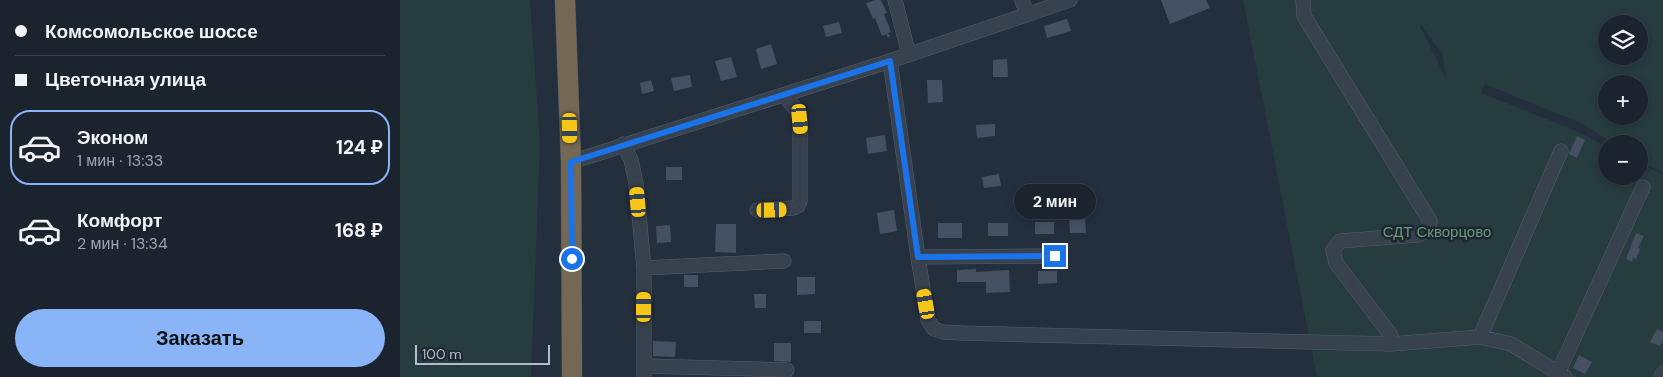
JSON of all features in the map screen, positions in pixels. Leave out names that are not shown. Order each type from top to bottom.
[{"type":"highway","points":[[565,0],[571,162],[572,377]]},
{"type":"street","points":[[895,0],[909,55]]},
{"type":"street","points":[[1022,0],[1027,14]]},
{"type":"street","points":[[571,162],[909,55],[1070,0]]},
{"type":"street","points":[[1303,0],[1304,16],[1430,220],[1428,230],[1418,235],[1340,241],[1333,250],[1336,263],[1390,334],[1391,344]]},
{"type":"street","points":[[890,61],[928,320],[934,329],[943,332],[1391,344],[1480,336],[1511,344],[1561,375],[1643,187]]},
{"type":"street","points":[[757,210],[793,208],[798,206],[800,201],[800,119],[797,111],[784,95]]},
{"type":"street","points":[[624,144],[631,160],[636,183],[644,268],[644,372],[787,370]]},
{"type":"street","points":[[1480,336],[1561,151]]},
{"type":"street","points":[[918,257],[1055,256]]},
{"type":"street","points":[[644,268],[784,262]]},
{"type":"street","points":[[1661,377],[1663,373]]},
{"type":"green space","points":[[400,0],[530,0],[540,144],[531,377],[400,377]]},
{"type":"green space","name":"СДТ Скворцово","points":[[1243,0],[1663,0],[1663,172],[1648,165],[1648,135],[1600,135],[1583,124],[1485,84],[1481,93],[1576,131],[1598,142],[1598,185],[1648,185],[1648,168],[1663,175],[1663,377],[1317,377]],"holes":[[[1420,26],[1443,55],[1446,79]]]},
{"type":"building","points":[[881,0],[887,13],[884,14],[891,32],[882,36],[875,18],[873,19],[866,3]]},
{"type":"building","points":[[1161,0],[1206,0],[1210,8],[1170,24]]},
{"type":"building","points":[[1067,19],[1071,31],[1047,38],[1044,26]]},
{"type":"building","points":[[839,22],[842,33],[826,37],[823,26]]},
{"type":"building","points":[[771,44],[777,64],[761,69],[756,49]]},
{"type":"building","points":[[731,57],[737,77],[721,81],[715,61]]},
{"type":"building","points":[[1007,59],[1008,77],[993,77],[993,60]]},
{"type":"building","points":[[690,75],[692,87],[674,91],[671,78]]},
{"type":"building","points":[[651,80],[654,91],[642,94],[640,83]]},
{"type":"building","points":[[927,80],[942,80],[943,102],[928,103]]},
{"type":"building","points":[[995,124],[995,136],[977,138],[976,125]]},
{"type":"building","points":[[885,135],[887,151],[868,154],[866,138]]},
{"type":"building","points":[[1577,136],[1585,140],[1577,158],[1569,154]]},
{"type":"building","points":[[666,167],[682,167],[682,180],[666,180]]},
{"type":"building","points":[[999,174],[1001,186],[984,188],[982,177]]},
{"type":"building","points":[[894,210],[897,231],[880,234],[877,213]]},
{"type":"building","points":[[1069,217],[1085,217],[1086,233],[1070,233]]},
{"type":"building","points":[[1035,222],[1054,222],[1054,234],[1035,234]]},
{"type":"building","points":[[938,223],[962,223],[962,238],[938,238]]},
{"type":"building","points":[[988,223],[1008,223],[1008,236],[988,236]]},
{"type":"building","points":[[716,224],[736,224],[736,253],[715,252]]},
{"type":"building","points":[[670,225],[671,242],[657,243],[656,226]]},
{"type":"building","points":[[1636,233],[1644,236],[1638,248],[1640,249],[1636,259],[1633,258],[1632,262],[1626,259]]},
{"type":"building","points":[[976,269],[976,272],[1009,270],[1010,292],[986,293],[986,282],[957,282],[957,270]]},
{"type":"building","points":[[1038,271],[1057,271],[1057,283],[1038,284]]},
{"type":"building","points":[[684,275],[698,275],[698,287],[684,287]]},
{"type":"building","points":[[797,277],[815,277],[815,294],[797,295]]},
{"type":"building","points":[[754,294],[766,294],[766,308],[755,308]]},
{"type":"building","points":[[804,321],[821,321],[821,333],[804,333]]},
{"type":"building","points":[[1657,329],[1663,332],[1663,340],[1660,346],[1650,342]]},
{"type":"building","points":[[653,341],[676,342],[675,357],[653,356]]},
{"type":"building","points":[[774,343],[791,343],[791,362],[774,361]]},
{"type":"building","points":[[1579,355],[1592,362],[1585,374],[1573,368]]},
{"type":"route","points":[[572,259],[571,162],[890,61],[918,257],[1055,256]]}]
